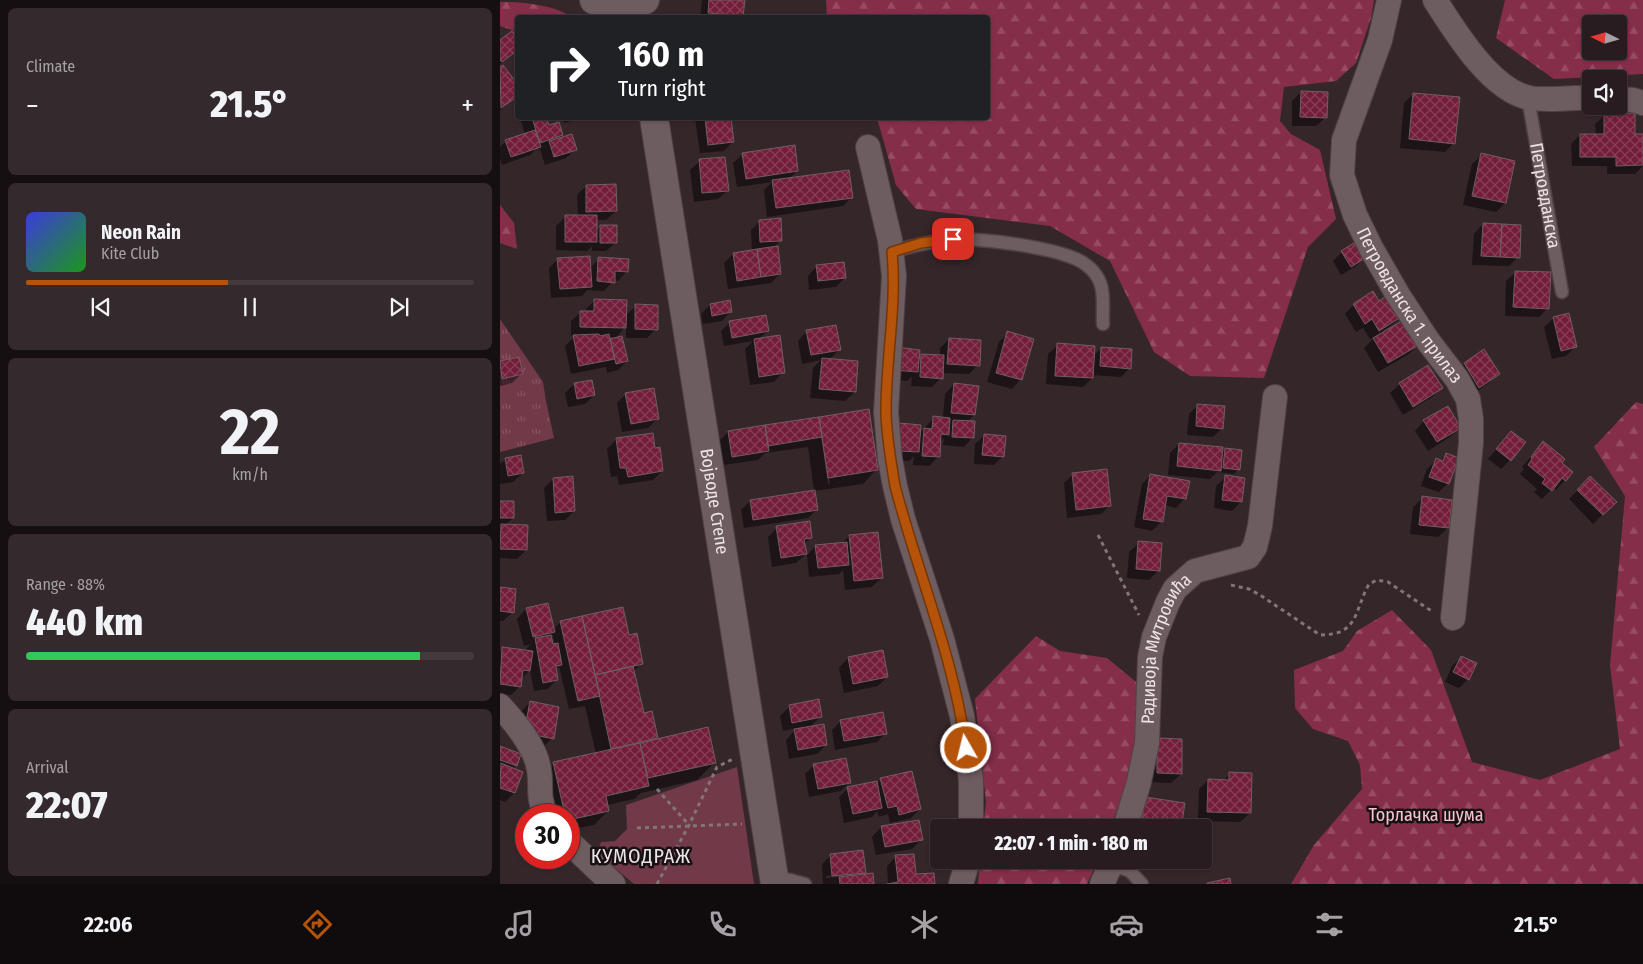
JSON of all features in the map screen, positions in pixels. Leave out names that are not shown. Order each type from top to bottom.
[{"type":"street","points":[[593,0],[618,7],[636,5],[645,0]]},
{"type":"street","points":[[593,0],[605,15]]},
{"type":"street","points":[[650,15],[652,0]]},
{"type":"street","name":"Петровданска 1. прилаз","points":[[1390,0],[1380,40],[1344,140],[1342,175],[1355,215],[1371,248],[1398,295],[1428,341],[1457,379],[1468,399],[1471,419],[1470,443],[1453,618]]},
{"type":"street","points":[[1435,0],[1465,46],[1485,69],[1515,92],[1528,98],[1582,98]]},
{"type":"street","points":[[1627,100],[1643,103]]},
{"type":"street","name":"Војводе Степе","points":[[654,120],[775,881]]},
{"type":"street","points":[[868,147],[892,252],[894,291],[886,412],[890,459],[904,519],[942,638],[962,716],[971,780],[971,819]]},
{"type":"street","name":"Радивоја Митровића","points":[[1128,819],[1144,764],[1148,743],[1150,657],[1154,637],[1175,588],[1183,580],[1195,571],[1248,556],[1254,547],[1260,526],[1275,397]]},
{"type":"street","points":[[500,706],[519,729],[533,752],[538,766],[541,804]]},
{"type":"street","points":[[580,852],[613,884]]},
{"type":"street","points":[[961,884],[965,869]]},
{"type":"lane","name":"Петровданска","points":[[1528,98],[1562,292]]},
{"type":"lane","points":[[892,252],[921,243],[953,239],[988,241],[1030,247],[1062,255],[1081,262],[1098,277],[1102,292],[1103,324]]},
{"type":"lane","points":[[1109,869],[1130,872],[1142,884]]},
{"type":"lane","points":[[775,881],[790,880],[806,884]]},
{"type":"path","points":[[1098,535],[1145,626],[1154,637]]},
{"type":"path","points":[[1225,585],[1249,589],[1260,594],[1320,635],[1342,632],[1352,624],[1369,584],[1377,580],[1388,582],[1435,614],[1453,618]]},
{"type":"path","points":[[658,884],[717,767],[734,759]]},
{"type":"path","points":[[657,790],[689,825]]},
{"type":"path","points":[[637,828],[744,824]]},
{"type":"green space","points":[[826,0],[1374,0],[1371,18],[1356,63],[1336,81],[1284,87],[1280,121],[1291,134],[1320,150],[1336,219],[1308,247],[1264,378],[1190,376],[1154,352],[1110,261],[1050,226],[916,209],[896,185],[878,120],[990,120],[990,15],[827,15]]},
{"type":"green space","points":[[1505,0],[1643,0],[1643,74],[1627,75],[1627,70],[1582,70],[1582,77],[1554,79],[1496,38]]},
{"type":"green space","points":[[500,2],[538,5],[569,15],[515,15],[515,31],[500,26]]},
{"type":"green space","points":[[500,205],[514,223],[517,249],[500,243]]},
{"type":"green space","points":[[500,319],[543,382],[554,438],[500,452]]},
{"type":"green space","name":"Торлачка шума","points":[[1636,402],[1643,404],[1643,884],[1291,884],[1314,845],[1362,789],[1360,765],[1348,741],[1313,729],[1295,708],[1294,670],[1343,651],[1357,631],[1392,610],[1431,650],[1472,762],[1540,780],[1620,749],[1610,665],[1625,496],[1594,447]]},
{"type":"green space","points":[[1036,636],[1060,651],[1107,658],[1141,686],[1132,766],[1114,819],[984,819],[986,802],[975,699]]},
{"type":"green space","points":[[737,767],[754,884],[634,884],[597,853],[601,842],[615,841],[627,829],[626,805]]},
{"type":"green space","points":[[979,869],[1094,869],[1087,884],[978,884]]},
{"type":"building","points":[[709,0],[745,0],[743,15],[708,13]]},
{"type":"building","points":[[512,31],[515,34],[515,52],[502,62],[500,60],[500,40]]},
{"type":"building","points":[[503,65],[515,81],[515,98],[501,108],[500,67]]},
{"type":"building","points":[[1301,91],[1328,92],[1327,118],[1300,117]]},
{"type":"building","points":[[1413,93],[1460,97],[1455,144],[1409,139]]},
{"type":"building","points":[[1635,113],[1635,134],[1643,134],[1643,165],[1616,166],[1616,157],[1580,157],[1580,134],[1604,134],[1604,115]]},
{"type":"building","points":[[533,120],[547,120],[549,125],[559,122],[563,135],[540,143]]},
{"type":"building","points":[[705,120],[731,120],[734,142],[708,145]]},
{"type":"building","points":[[535,130],[541,147],[511,157],[505,140]]},
{"type":"building","points":[[572,134],[577,150],[554,157],[549,141]]},
{"type":"building","points":[[795,145],[798,171],[746,179],[742,153]]},
{"type":"building","points":[[1481,153],[1515,161],[1506,203],[1472,196]]},
{"type":"building","points":[[725,157],[729,191],[702,193],[699,159]]},
{"type":"building","points":[[849,170],[853,198],[776,208],[772,180]]},
{"type":"building","points":[[616,184],[617,211],[586,212],[586,185]]},
{"type":"building","points":[[565,215],[597,215],[597,242],[565,242]]},
{"type":"building","points":[[781,218],[782,241],[760,242],[759,220]]},
{"type":"building","points":[[1483,223],[1502,224],[1500,257],[1481,256]]},
{"type":"building","points":[[1502,224],[1521,225],[1520,258],[1500,257]]},
{"type":"building","points":[[600,225],[617,225],[617,243],[600,243]]},
{"type":"building","points":[[1357,241],[1367,257],[1351,267],[1341,251]]},
{"type":"building","points":[[778,246],[781,274],[761,277],[757,249]]},
{"type":"building","points":[[757,249],[761,277],[737,281],[733,253]]},
{"type":"building","points":[[590,256],[592,287],[560,289],[557,258]]},
{"type":"building","points":[[598,257],[629,259],[628,272],[615,271],[615,283],[597,281]]},
{"type":"building","points":[[844,262],[846,278],[818,281],[816,265]]},
{"type":"building","points":[[1515,271],[1551,272],[1549,309],[1513,307]]},
{"type":"building","points":[[1373,291],[1379,301],[1391,293],[1404,315],[1379,331],[1372,319],[1365,324],[1353,304]]},
{"type":"building","points":[[594,299],[627,300],[626,328],[580,327],[580,311],[594,311]]},
{"type":"building","points":[[730,300],[732,312],[712,316],[710,304]]},
{"type":"building","points":[[635,304],[658,305],[658,330],[635,329]]},
{"type":"building","points":[[1569,313],[1577,347],[1561,351],[1553,317]]},
{"type":"building","points":[[766,315],[769,331],[732,338],[729,321]]},
{"type":"building","points":[[1405,319],[1419,345],[1388,363],[1373,338]]},
{"type":"building","points":[[836,325],[841,350],[811,355],[806,330]]},
{"type":"building","points":[[1007,331],[1034,339],[1022,380],[996,373]]},
{"type":"building","points":[[599,334],[600,336],[609,334],[615,359],[579,366],[573,335]]},
{"type":"building","points":[[780,335],[785,373],[759,377],[754,339]]},
{"type":"building","points":[[622,336],[628,361],[616,364],[610,339]]},
{"type":"building","points":[[949,338],[981,340],[980,366],[947,364]]},
{"type":"building","points":[[1057,343],[1095,346],[1093,378],[1055,376]]},
{"type":"building","points":[[896,347],[920,350],[918,372],[893,370]]},
{"type":"building","points":[[1101,347],[1132,349],[1131,369],[1100,366]]},
{"type":"building","points":[[1484,349],[1500,374],[1479,388],[1464,363]]},
{"type":"building","points":[[921,354],[944,355],[943,379],[920,377]]},
{"type":"building","points":[[519,357],[523,374],[502,379],[500,361]]},
{"type":"building","points":[[822,358],[858,361],[856,392],[819,389]]},
{"type":"building","points":[[1428,365],[1443,388],[1413,407],[1399,383]]},
{"type":"building","points":[[592,380],[595,395],[577,399],[574,383]]},
{"type":"building","points":[[954,383],[979,386],[975,415],[951,413]]},
{"type":"building","points":[[654,388],[659,419],[631,424],[625,393]]},
{"type":"building","points":[[1197,404],[1225,406],[1223,429],[1196,426]]},
{"type":"building","points":[[1448,406],[1461,428],[1437,442],[1423,420]]},
{"type":"building","points":[[869,409],[878,470],[828,478],[819,417]]},
{"type":"building","points":[[933,416],[950,418],[949,435],[941,434],[940,457],[922,456],[924,428],[932,429]]},
{"type":"building","points":[[819,417],[822,437],[768,446],[765,425]]},
{"type":"building","points":[[953,420],[975,421],[974,438],[952,437]]},
{"type":"building","points":[[899,423],[921,425],[919,452],[897,451]]},
{"type":"building","points":[[765,425],[769,451],[732,457],[728,431]]},
{"type":"building","points":[[1511,431],[1526,442],[1511,461],[1496,449]]},
{"type":"building","points":[[653,433],[655,448],[660,447],[663,471],[628,477],[626,468],[620,468],[616,438]]},
{"type":"building","points":[[984,434],[1006,436],[1004,457],[982,455]]},
{"type":"building","points":[[1543,441],[1565,459],[1562,463],[1573,472],[1566,481],[1562,478],[1552,491],[1542,483],[1545,479],[1528,465],[1532,459],[1531,457]]},
{"type":"building","points":[[1179,443],[1223,447],[1221,471],[1177,466]]},
{"type":"building","points":[[1225,448],[1242,450],[1240,470],[1223,468]]},
{"type":"building","points":[[1446,453],[1459,458],[1449,484],[1429,477],[1436,458],[1443,461]]},
{"type":"building","points":[[521,455],[524,473],[508,476],[505,458]]},
{"type":"building","points":[[1107,469],[1111,506],[1076,510],[1072,473]]},
{"type":"building","points":[[1150,474],[1190,481],[1186,499],[1167,496],[1163,522],[1143,519]]},
{"type":"building","points":[[1225,475],[1245,478],[1242,502],[1222,500]]},
{"type":"building","points":[[573,476],[575,511],[555,513],[553,478]]},
{"type":"building","points":[[1590,476],[1617,502],[1603,515],[1577,490]]},
{"type":"building","points":[[815,490],[818,510],[753,520],[750,500]]},
{"type":"building","points":[[1422,496],[1452,500],[1449,528],[1419,525]]},
{"type":"building","points":[[500,501],[514,501],[514,518],[500,518]]},
{"type":"building","points":[[810,521],[812,538],[804,539],[807,554],[781,558],[776,526]]},
{"type":"building","points":[[501,524],[528,525],[527,550],[500,549]]},
{"type":"building","points":[[878,532],[883,578],[854,581],[849,535]]},
{"type":"building","points":[[1138,541],[1162,543],[1160,571],[1136,569]]},
{"type":"building","points":[[847,542],[849,565],[818,568],[815,545]]},
{"type":"building","points":[[500,587],[516,589],[514,613],[500,611]]},
{"type":"building","points":[[548,603],[555,632],[533,637],[526,608]]},
{"type":"building","points":[[623,607],[629,635],[637,633],[643,664],[595,675],[582,616]]},
{"type":"building","points":[[582,616],[600,696],[578,701],[560,621]]},
{"type":"building","points":[[551,635],[553,644],[558,643],[562,665],[556,666],[558,680],[543,683],[535,638]]},
{"type":"building","points":[[502,647],[533,651],[530,671],[523,670],[521,687],[500,684]]},
{"type":"building","points":[[883,650],[888,677],[853,684],[848,657]]},
{"type":"building","points":[[1461,656],[1477,663],[1469,680],[1453,672]]},
{"type":"building","points":[[633,666],[644,713],[652,711],[658,738],[611,749],[595,675]]},
{"type":"building","points":[[819,699],[822,717],[792,723],[789,705]]},
{"type":"building","points":[[530,701],[559,707],[554,739],[524,733]]},
{"type":"building","points":[[883,712],[887,734],[844,741],[840,720]]},
{"type":"building","points":[[824,724],[827,745],[798,750],[794,729]]},
{"type":"building","points":[[708,727],[716,763],[648,778],[640,743]]},
{"type":"building","points":[[1157,738],[1182,739],[1182,774],[1157,773]]},
{"type":"building","points":[[640,743],[649,786],[606,796],[609,811],[580,818],[580,804],[563,804],[553,762]]},
{"type":"building","points":[[500,746],[521,754],[517,766],[500,760]]},
{"type":"building","points":[[846,758],[851,783],[818,789],[813,764]]},
{"type":"building","points":[[501,763],[523,772],[515,793],[500,788]]},
{"type":"building","points":[[912,771],[921,809],[899,815],[897,806],[888,808],[880,778]]},
{"type":"building","points":[[1229,772],[1252,773],[1251,813],[1207,812],[1208,779],[1229,780]]},
{"type":"building","points":[[877,781],[882,808],[853,814],[847,787]]},
{"type":"building","points":[[1145,797],[1185,803],[1182,819],[1142,819]]},
{"type":"building","points":[[919,820],[923,840],[885,847],[881,826]]},
{"type":"building","points":[[863,850],[866,873],[832,876],[830,854]]},
{"type":"building","points":[[914,854],[916,874],[934,873],[935,884],[887,884],[898,882],[895,855]]},
{"type":"building","points":[[873,873],[874,884],[840,884],[839,877]]},
{"type":"building","points":[[1230,878],[1231,884],[1207,884],[1207,883]]},
{"type":"district","name":"КУМОДРАЖ","points":[[641,856]]},
{"type":"route","points":[[953,239],[921,243],[892,252],[894,291],[886,412],[890,459],[895,486],[953,678],[962,716],[966,748]]}]
